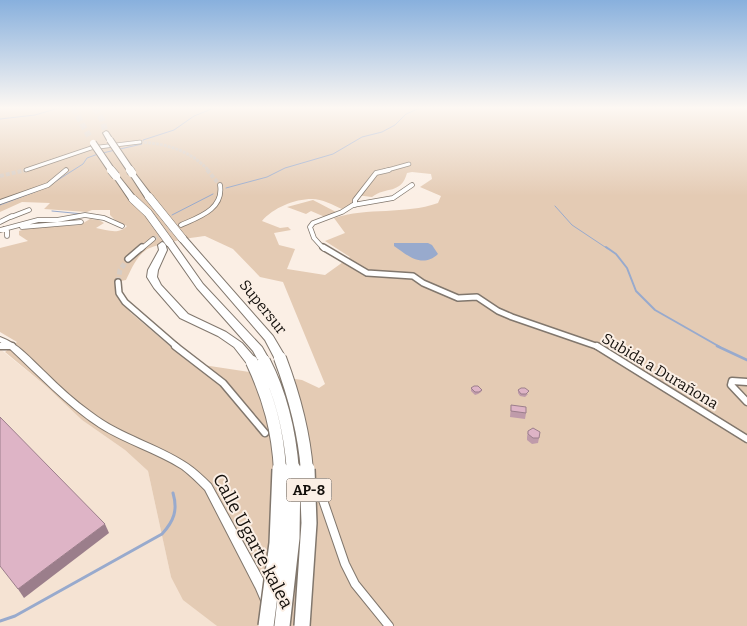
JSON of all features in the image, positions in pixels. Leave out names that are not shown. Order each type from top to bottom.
[{"type":"highway","name":"AP-8","points":[[90,137],[140,207],[142,214],[161,242],[163,250],[153,270],[152,277],[157,286],[184,316],[222,334],[258,361],[269,402],[279,470],[278,537],[266,626]]},
{"type":"highway","name":"Supersur","points":[[108,137],[149,197],[269,338],[280,358],[292,388],[302,426],[308,464],[310,524],[302,626]]},
{"type":"highway","name":"Supersur","points":[[161,242],[258,349],[258,361],[278,391],[288,428],[293,467],[293,530],[281,626]]},
{"type":"street","points":[[26,170],[62,156],[92,148],[140,142]]},
{"type":"street","points":[[409,164],[376,173],[355,200],[355,204],[371,204],[392,199],[401,195],[412,185]]},
{"type":"street","points":[[0,202],[48,185],[66,170]]},
{"type":"street","points":[[181,225],[202,216],[216,204],[221,194],[220,185]]},
{"type":"street","name":"Subida a Durañona","points":[[355,204],[312,223],[310,227],[314,238],[324,248],[367,272],[413,276],[423,284],[462,298],[474,296],[533,326],[596,345],[747,439]]},
{"type":"street","points":[[0,222],[28,210]]},
{"type":"street","points":[[4,229],[38,220],[57,220],[85,215],[104,218],[122,226]]},
{"type":"street","points":[[4,229],[81,222]]},
{"type":"street","points":[[4,229],[7,231],[7,236]]},
{"type":"street","points":[[128,259],[161,242]]},
{"type":"street","points":[[118,282],[119,293],[125,302],[159,333],[223,383],[266,433]]},
{"type":"street","name":"Calle Ugarte kalea","points":[[4,343],[102,424],[130,442],[187,466],[200,477],[214,498],[261,586],[272,616],[281,626]]},
{"type":"street","name":"Subida a Durañona","points":[[747,382],[736,380],[731,385],[747,402]]},
{"type":"street","points":[[323,500],[333,522],[342,554],[355,584],[388,626]]},
{"type":"shaded area","points":[[0,137],[747,137],[747,626],[217,626],[183,600],[171,577],[148,471],[125,450],[82,420],[46,386],[5,352],[17,342],[0,332],[0,248],[28,241],[19,235],[19,231],[29,228],[80,225],[90,219],[99,220],[104,223],[96,228],[109,231],[117,231],[127,226],[116,221],[110,215],[110,210],[92,210],[87,212],[44,209],[50,203],[22,202],[0,212]],"holes":[[[407,173],[431,174],[432,179],[420,187],[441,196],[438,203],[412,209],[360,213],[334,218],[345,233],[325,241],[350,257],[325,275],[287,269],[295,249],[279,245],[274,233],[291,230],[288,227],[280,228],[262,221],[278,208],[305,199],[324,201],[342,209],[352,204],[352,200],[356,195],[372,197],[397,187],[404,180]],[[205,236],[233,249],[260,277],[283,282],[325,384],[319,388],[302,380],[190,363],[131,313],[118,295],[115,282],[126,280],[139,256],[146,250],[165,243]]]},
{"type":"shaded area","points":[[313,200],[336,212],[325,217],[311,211],[306,214],[287,207]]},
{"type":"shaded area","points":[[0,349],[46,386],[82,420],[125,450],[148,471],[171,577],[217,626],[0,626]]},
{"type":"water","points":[[394,243],[428,243],[432,245],[438,254],[426,260],[415,259],[394,246]]},
{"type":"building","points":[[478,386],[482,390],[475,392],[471,388]]},
{"type":"building","points":[[521,388],[529,391],[526,394],[521,394],[518,390]]},
{"type":"building","points":[[511,405],[526,407],[526,413],[511,411]]},
{"type":"building","points":[[0,417],[105,524],[18,589],[0,566]]},
{"type":"building","points":[[533,428],[540,432],[539,438],[533,438],[528,434],[528,431]]},
{"type":"waterway","points":[[120,149],[142,144],[143,140],[152,137]]},
{"type":"waterway","points":[[226,188],[267,177],[285,168],[333,154],[362,137]]},
{"type":"waterway","points":[[103,153],[115,150]]},
{"type":"waterway","points":[[53,183],[83,164],[87,158],[98,154]]},
{"type":"waterway","points":[[0,205],[37,191]]},
{"type":"waterway","points":[[172,215],[213,194]]},
{"type":"waterway","points":[[555,206],[572,225],[608,249]]},
{"type":"waterway","points":[[52,211],[83,214]]},
{"type":"waterway","points":[[606,247],[616,254],[627,268],[636,291],[655,310],[720,347]]},
{"type":"waterway","points":[[717,346],[747,360]]},
{"type":"waterway","points":[[0,621],[15,616],[162,534],[174,515],[173,493]]},
{"type":"tunnel","points":[[140,142],[160,144],[178,149],[194,158],[209,171]]},
{"type":"tunnel","points":[[0,176],[26,170],[23,171]]},
{"type":"tunnel","points":[[207,170],[220,185]]},
{"type":"tunnel","points":[[153,239],[181,225]]},
{"type":"tunnel","points":[[118,282],[120,270],[128,259]]},
{"type":"tunnel","points":[[311,487],[323,500]]}]
